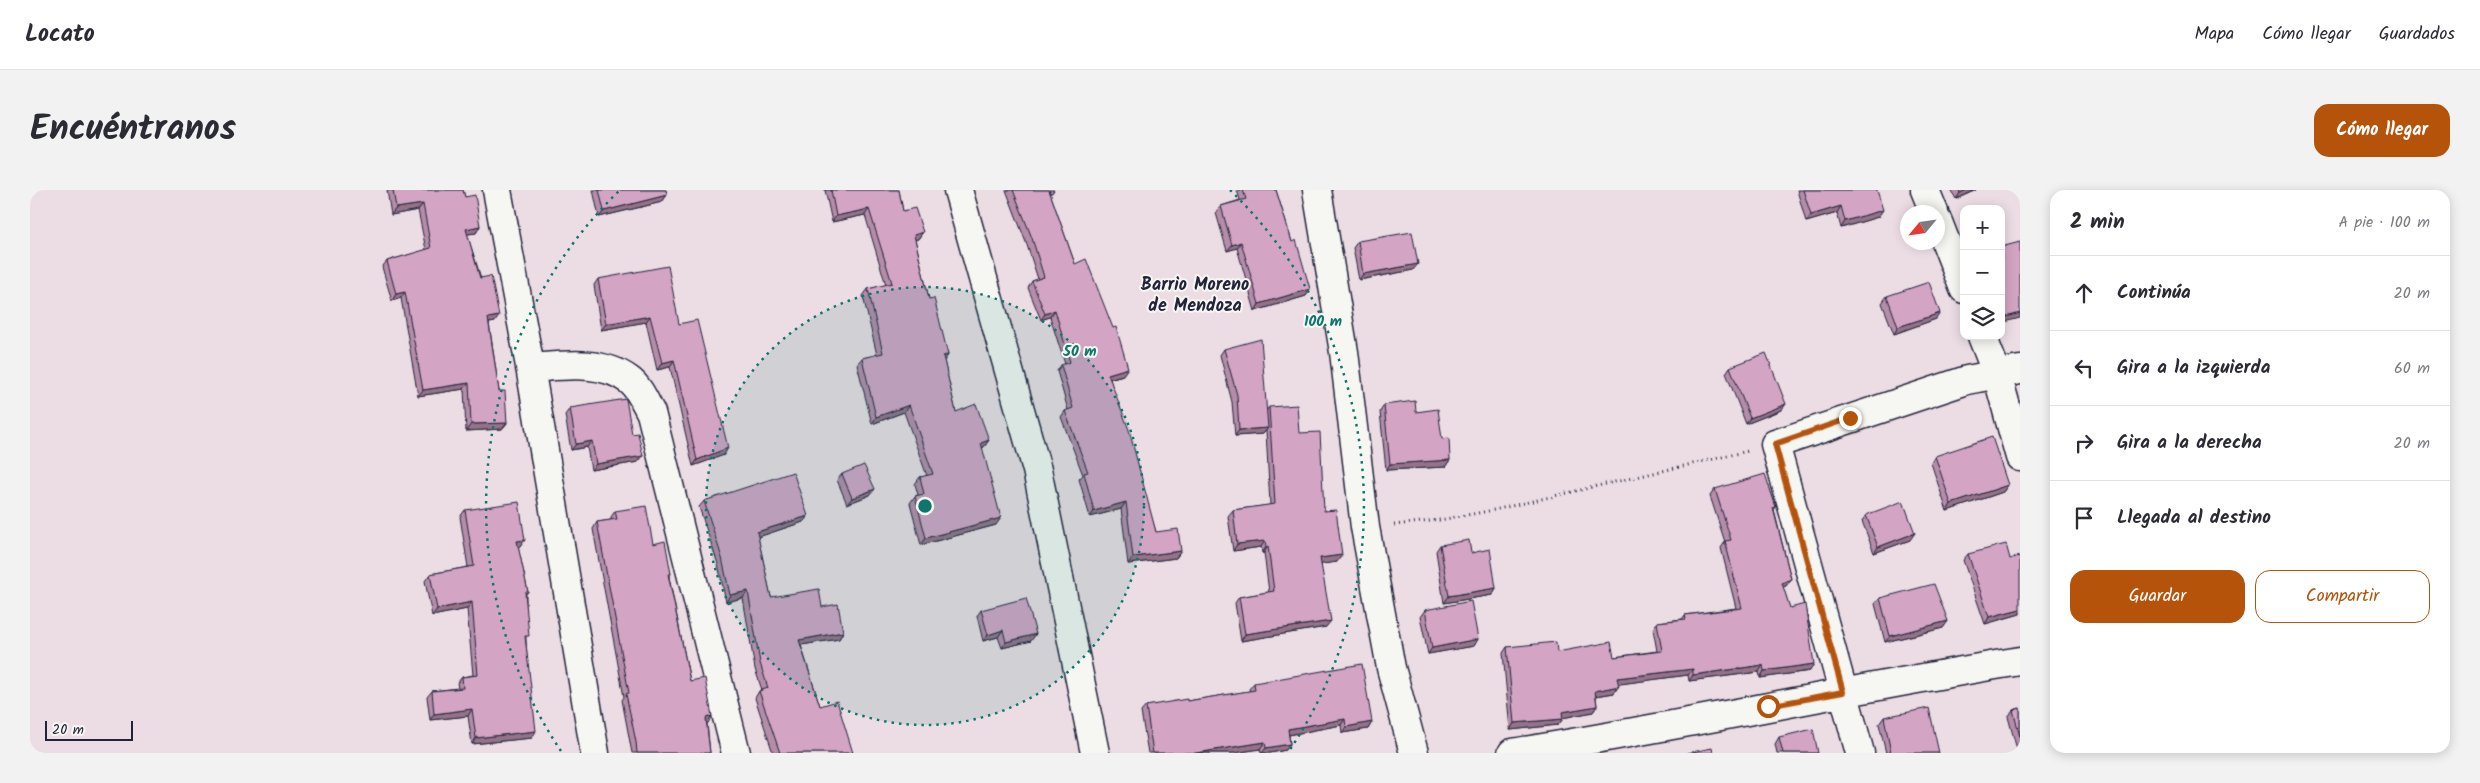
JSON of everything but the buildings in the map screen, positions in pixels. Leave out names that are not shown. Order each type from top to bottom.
[{"type":"street","points":[[497,190],[530,368],[595,753]]},
{"type":"street","points":[[958,190],[1036,470],[1095,753]]},
{"type":"street","points":[[1318,190],[1344,352],[1365,527],[1391,668],[1414,753]]},
{"type":"street","points":[[1925,190],[1931,205]]},
{"type":"street","points":[[1945,240],[1960,279]]},
{"type":"street","points":[[1985,340],[2009,372],[2020,457]]},
{"type":"street","points":[[530,368],[573,365],[612,370],[631,381],[651,413],[736,753]]},
{"type":"street","points":[[1860,753],[1775,444],[1967,380],[2009,372]]},
{"type":"street","points":[[1512,753],[1605,746],[1843,692],[2020,661]]},
{"type":"path","points":[[1365,527],[1440,520],[1485,512],[1720,459],[1775,444]]},
{"type":"district","name":"Barrio Moreno de Mendoza","points":[[1195,294]]},
{"type":"route","points":[[1768,706],[1843,692],[1775,444],[1850,418]]}]
